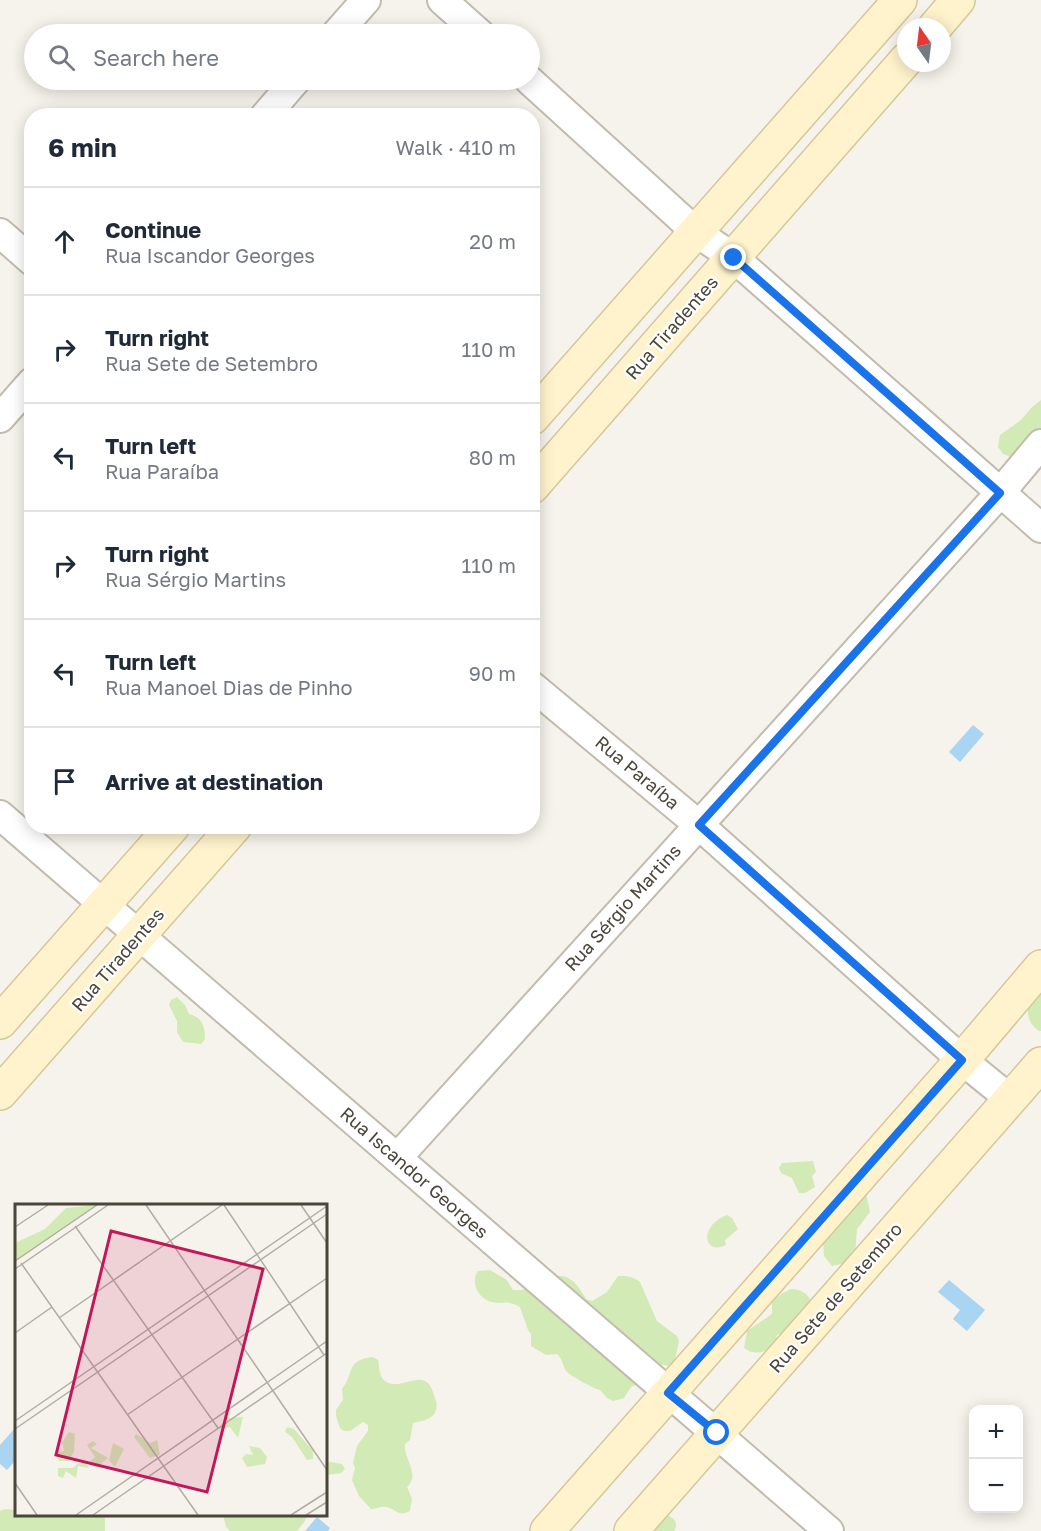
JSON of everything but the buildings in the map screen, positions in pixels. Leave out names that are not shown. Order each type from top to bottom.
[{"type":"main road","points":[[540,409],[900,0]]},
{"type":"main road","points":[[942,18],[958,0]]},
{"type":"main road","name":"Rua Tiradentes","points":[[540,478],[897,70]]},
{"type":"main road","points":[[0,1022],[166,834]]},
{"type":"main road","name":"Rua Tiradentes","points":[[0,1093],[228,834]]},
{"type":"main road","points":[[547,1531],[962,1060],[1041,967]]},
{"type":"main road","name":"Rua Sete de Setembro","points":[[630,1531],[1041,1064]]},
{"type":"street","points":[[345,24],[366,0]]},
{"type":"street","points":[[442,0],[469,24]]},
{"type":"street","points":[[272,108],[287,90]]},
{"type":"street","points":[[540,90],[696,232],[734,258],[1041,528]]},
{"type":"street","points":[[0,233],[24,254]]},
{"type":"street","points":[[0,418],[24,391]]},
{"type":"street","name":"Rua Sérgio Martins","points":[[397,1158],[1000,493],[1041,444]]},
{"type":"street","name":"Rua Paraíba","points":[[540,693],[699,825],[962,1060],[1010,1099]]},
{"type":"street","name":"Rua Iscandor Georges","points":[[0,814],[829,1531]]},
{"type":"green space","points":[[1041,400],[1041,428],[1026,453],[1011,457],[1003,454],[998,447],[1000,435],[1021,420]]},
{"type":"green space","points":[[1041,973],[1041,1031],[1039,1031],[1032,1025],[1028,1011],[1031,995]]},
{"type":"green space","points":[[177,997],[185,1005],[189,1014],[197,1017],[202,1023],[205,1039],[201,1044],[183,1042],[177,1032],[177,1021],[169,1005],[171,1000]]},
{"type":"green space","points":[[813,1161],[816,1172],[812,1176],[815,1187],[805,1193],[799,1193],[792,1178],[781,1173],[779,1168],[782,1163]]},
{"type":"green space","points":[[865,1189],[870,1212],[857,1229],[855,1254],[845,1263],[832,1266],[824,1256],[823,1241]]},
{"type":"green space","points":[[727,1215],[732,1218],[738,1229],[725,1240],[726,1245],[713,1247],[707,1239],[711,1226]]},
{"type":"green space","points":[[490,1270],[507,1280],[513,1290],[524,1290],[559,1276],[568,1278],[577,1285],[586,1299],[592,1301],[607,1292],[618,1276],[627,1276],[640,1282],[657,1321],[677,1336],[679,1341],[674,1365],[652,1363],[646,1379],[631,1387],[624,1398],[613,1401],[607,1398],[600,1390],[568,1373],[557,1354],[546,1355],[531,1346],[531,1334],[520,1307],[508,1303],[492,1302],[479,1294],[475,1285],[476,1275],[478,1271]]},
{"type":"green space","points":[[791,1289],[804,1293],[812,1305],[794,1329],[777,1335],[774,1347],[766,1351],[755,1352],[744,1348],[747,1331],[772,1314],[772,1302]]},
{"type":"green space","points":[[373,1357],[378,1360],[380,1374],[385,1381],[398,1384],[424,1381],[429,1384],[436,1403],[436,1410],[432,1416],[413,1423],[410,1440],[405,1444],[412,1472],[411,1482],[407,1487],[412,1499],[410,1511],[403,1513],[385,1507],[371,1509],[359,1496],[352,1480],[355,1468],[353,1463],[357,1446],[368,1431],[368,1425],[363,1422],[350,1431],[344,1431],[340,1428],[336,1416],[336,1410],[343,1400],[342,1389],[354,1364]]},
{"type":"green space","points":[[327,1463],[342,1464],[345,1469],[341,1473],[327,1476]]},
{"type":"green space","points":[[15,1510],[15,1516],[105,1516],[105,1531],[0,1531],[0,1511]]},
{"type":"green space","points":[[657,1512],[675,1520],[674,1531],[631,1531]]},
{"type":"green space","points":[[223,1516],[307,1516],[297,1531],[230,1531],[226,1527]]},
{"type":"water","points":[[973,725],[984,734],[960,762],[949,752]]},
{"type":"water","points":[[949,1280],[985,1310],[967,1331],[953,1319],[960,1310],[938,1292]]},
{"type":"water","points":[[15,1428],[15,1461],[7,1470],[0,1464],[0,1445]]},
{"type":"water","points":[[317,1517],[330,1528],[328,1531],[305,1531]]},
{"type":"route","points":[[717,1433],[668,1393],[962,1060],[699,825],[1000,493],[734,258]]}]
